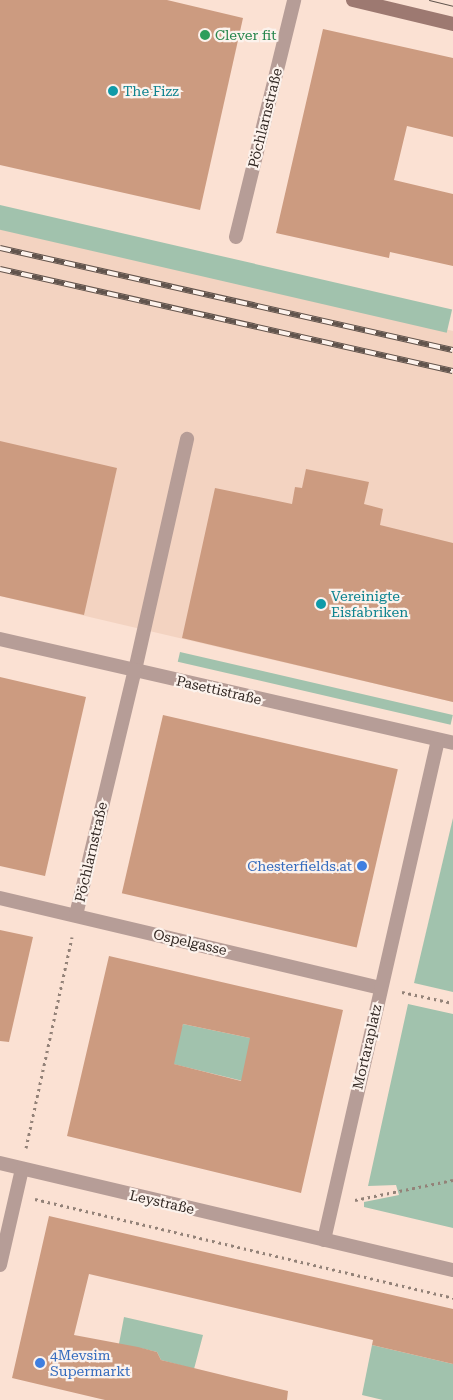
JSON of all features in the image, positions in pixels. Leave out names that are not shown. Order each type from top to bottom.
[{"type":"main road","points":[[352,0],[453,24]]},
{"type":"street","name":"Pöchlarnstraße","points":[[236,237],[294,0]]},
{"type":"street","name":"Pöchlarnstraße","points":[[76,915],[135,670],[187,439]]},
{"type":"street","name":"Pasettistraße","points":[[0,639],[438,740]]},
{"type":"street","points":[[438,740],[453,743]]},
{"type":"street","name":"Mortaraplatz","points":[[324,1240],[438,740]]},
{"type":"street","name":"Ospelgasse","points":[[0,898],[380,988]]},
{"type":"street","name":"Leystraße","points":[[0,1163],[324,1240]]},
{"type":"street","points":[[0,1265],[22,1169]]},
{"type":"street","points":[[324,1240],[453,1270]]},
{"type":"path","name":"Pöchlarnstraße","points":[[22,1169],[76,915]]},
{"type":"path","points":[[380,988],[453,1003]]},
{"type":"path","points":[[348,1201],[453,1180]]},
{"type":"path","points":[[31,1198],[453,1298]]},
{"type":"shaded area","points":[[0,229],[453,331],[453,702],[0,596]]},
{"type":"green space","points":[[0,205],[452,309],[447,333],[0,230]]},
{"type":"green space","points":[[180,652],[453,715],[451,725],[178,662]]},
{"type":"green space","points":[[453,818],[453,992],[414,983]]},
{"type":"green space","points":[[408,1004],[453,1014],[453,1228],[364,1207],[364,1202],[399,1195],[396,1185],[368,1186]]},
{"type":"green space","points":[[183,1024],[250,1038],[251,1083],[169,1063]]},
{"type":"green space","points":[[124,1317],[203,1335],[194,1369],[161,1360],[157,1352],[140,1348],[134,1353],[118,1349]]},
{"type":"green space","points":[[372,1345],[453,1364],[453,1400],[383,1400],[362,1395]]},
{"type":"building","name":"The Fizz","points":[[0,0],[167,0],[243,18],[200,210],[0,165]]},
{"type":"building","points":[[323,29],[453,58],[453,137],[407,126],[394,180],[453,194],[453,266],[390,252],[389,258],[276,233]]},
{"type":"building","points":[[0,441],[117,468],[84,615],[0,596]]},
{"type":"building","name":"Vereinigte Eisfabriken","points":[[306,469],[369,482],[364,504],[383,509],[380,525],[453,543],[453,702],[182,638],[215,488],[292,504],[295,487],[302,488]]},
{"type":"building","points":[[0,677],[86,697],[45,876],[0,866]]},
{"type":"building","points":[[163,715],[398,769],[357,948],[122,893]]},
{"type":"building","points":[[0,930],[33,937],[9,1042],[0,1041]]},
{"type":"building","points":[[109,956],[343,1010],[301,1193],[67,1136]],"holes":[[[183,1024],[250,1038],[241,1081],[174,1064]]]},
{"type":"building","points":[[49,1216],[453,1309],[453,1364],[372,1345],[373,1340],[89,1274],[74,1335],[138,1347],[157,1352],[161,1360],[288,1391],[287,1400],[105,1400],[12,1378]]},
{"type":"tram line","points":[[429,0],[453,6]]},
{"type":"railway","points":[[0,248],[453,350]]},
{"type":"railway","points":[[0,269],[453,371]]},
{"type":"place","name":"Clever fit","points":[[205,35]]},
{"type":"place","name":"The Fizz","points":[[113,91]]},
{"type":"place","name":"Vereinigte Eisfabriken","points":[[321,604]]},
{"type":"place","name":"Chesterfields.at","points":[[362,866]]},
{"type":"place","name":"4Mevsim Supermarkt","points":[[40,1363]]}]
